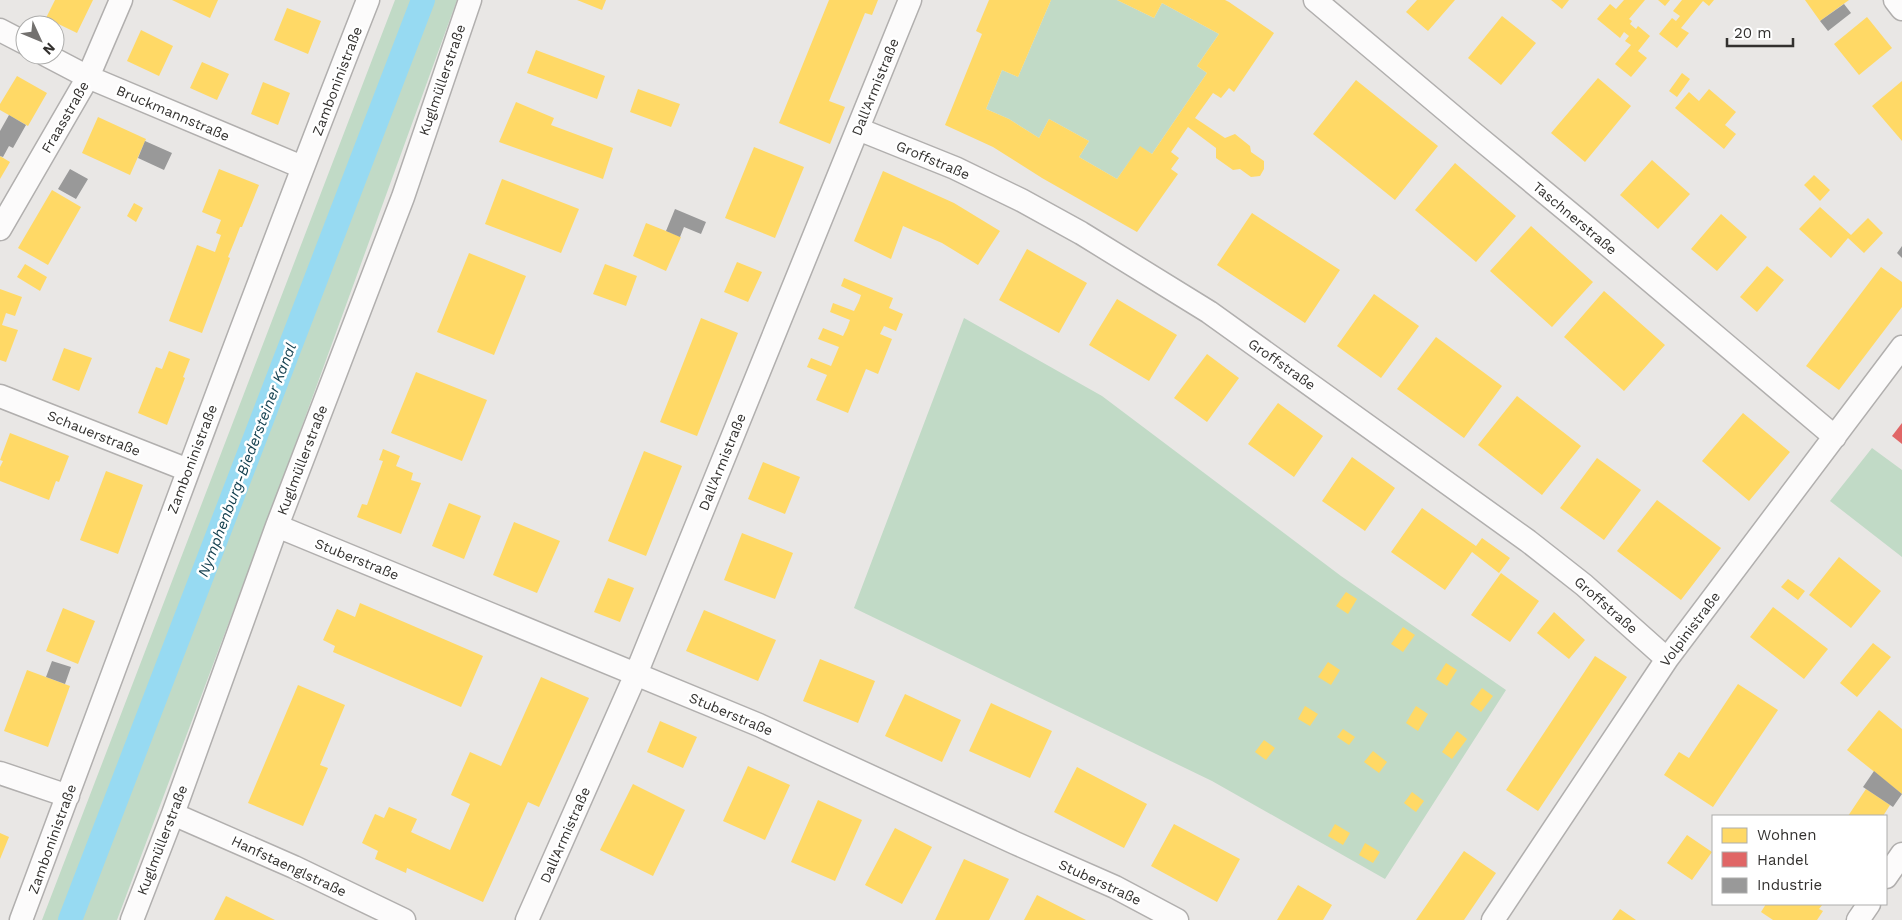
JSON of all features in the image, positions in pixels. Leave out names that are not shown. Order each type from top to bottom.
[{"type":"street","name":"Fraasstraße","points":[[0,229],[88,77],[121,0]]},
{"type":"street","name":"Zamboninistraße","points":[[22,920],[188,470],[302,167],[368,0]]},
{"type":"street","name":"Kuglmüllerstraße","points":[[132,920],[173,814],[277,526],[403,197],[470,0]]},
{"type":"street","name":"Dall'Armistraße","points":[[527,920],[636,674],[910,0]]},
{"type":"street","name":"Taschnerstraße","points":[[1315,0],[1835,437]]},
{"type":"street","points":[[1895,0],[1902,9]]},
{"type":"street","points":[[0,30],[15,38]]},
{"type":"street","name":"Bruckmannstraße","points":[[65,65],[88,77],[302,167]]},
{"type":"street","name":"Groffstraße","points":[[858,129],[955,168],[1020,200],[1081,233],[1202,307],[1528,540],[1667,659]]},
{"type":"street","name":"Volpinistraße","points":[[1493,920],[1667,659],[1902,347]]},
{"type":"street","name":"Schauerstraße","points":[[0,396],[188,470]]},
{"type":"street","name":"Stuberstraße","points":[[277,526],[759,725],[1015,843],[1116,887],[1177,920]]},
{"type":"street","points":[[0,772],[68,796]]},
{"type":"street","name":"Hanfstaenglstraße","points":[[173,814],[294,867],[404,920]]},
{"type":"street","points":[[1858,920],[1868,905]]},
{"type":"green space","points":[[395,0],[457,0],[282,481],[117,920],[42,920]]},
{"type":"green space","points":[[1051,0],[1117,0],[1154,18],[1162,3],[1219,34],[1197,66],[1207,73],[1152,154],[1140,147],[1117,179],[1079,157],[1089,141],[1049,119],[1039,138],[1009,119],[986,109],[1002,70],[1018,77]]},
{"type":"green space","points":[[964,318],[1102,396],[1341,576],[1506,690],[1385,879],[1212,781],[854,608]]},
{"type":"green space","points":[[1872,448],[1902,470],[1902,557],[1830,501]]},
{"type":"building: Wohnen","points":[[55,0],[93,0],[77,33],[65,27],[65,15],[48,15]]},
{"type":"building: Wohnen","points":[[172,0],[218,0],[210,18]]},
{"type":"building: Wohnen","points":[[577,0],[606,0],[602,10]]},
{"type":"building: Wohnen","points":[[829,0],[878,0],[872,15],[865,13],[829,101],[845,107],[830,144],[779,123]]},
{"type":"building: Wohnen","points":[[989,0],[1051,0],[1018,77],[1002,70],[986,109],[1009,119],[1039,138],[1049,119],[1089,141],[1079,157],[1117,179],[1140,146],[1152,154],[1207,73],[1197,66],[1219,34],[1162,3],[1154,18],[1117,0],[1225,0],[1229,2],[1274,33],[1234,92],[1229,88],[1221,98],[1213,93],[1195,118],[1225,138],[1235,134],[1250,146],[1251,152],[1264,161],[1264,169],[1260,176],[1251,177],[1240,169],[1233,170],[1216,158],[1216,148],[1188,127],[1171,152],[1179,158],[1171,169],[1178,174],[1137,232],[1042,178],[993,147],[945,125],[982,34],[976,31]]},
{"type":"building: Wohnen","points":[[1417,0],[1455,0],[1428,31],[1406,12]]},
{"type":"building: Wohnen","points":[[1551,0],[1569,0],[1562,9]]},
{"type":"building: Wohnen","points":[[1624,0],[1645,0],[1629,19],[1632,21],[1630,24],[1636,29],[1638,26],[1650,36],[1638,51],[1647,58],[1631,77],[1615,64],[1631,45],[1625,41],[1629,36],[1624,32],[1620,38],[1597,19],[1610,4],[1616,9]]},
{"type":"building: Wohnen","points":[[1658,0],[1670,0],[1665,6]]},
{"type":"building: Wohnen","points":[[1682,0],[1714,0],[1709,6],[1703,1],[1681,28],[1689,33],[1677,48],[1659,34],[1672,18],[1676,21],[1680,16],[1673,11]]},
{"type":"building: Wohnen","points":[[1805,0],[1849,0],[1820,21]]},
{"type":"building: Wohnen","points":[[287,8],[321,21],[308,54],[274,40]]},
{"type":"building: Wohnen","points":[[1502,16],[1536,43],[1501,85],[1468,58]]},
{"type":"building: Wohnen","points":[[1867,17],[1892,48],[1859,75],[1834,44]]},
{"type":"building: Wohnen","points":[[141,30],[173,46],[159,76],[127,61]]},
{"type":"building: Wohnen","points":[[536,50],[605,76],[597,99],[527,73]]},
{"type":"building: Wohnen","points":[[202,62],[229,74],[217,100],[190,88]]},
{"type":"building: Wohnen","points":[[1682,73],[1690,79],[1677,97],[1669,91]]},
{"type":"building: Wohnen","points":[[17,76],[47,93],[28,126],[0,110],[0,104]]},
{"type":"building: Wohnen","points":[[1598,78],[1631,106],[1585,162],[1551,133]]},
{"type":"building: Wohnen","points":[[1356,80],[1438,146],[1395,200],[1313,134]]},
{"type":"building: Wohnen","points":[[1902,81],[1902,141],[1872,106]]},
{"type":"building: Wohnen","points":[[263,82],[290,93],[278,125],[251,114]]},
{"type":"building: Wohnen","points":[[638,89],[680,104],[671,127],[630,112]]},
{"type":"building: Wohnen","points":[[1709,89],[1736,112],[1725,125],[1736,134],[1724,149],[1675,108],[1689,92],[1699,101]]},
{"type":"building: Wohnen","points":[[516,102],[554,118],[551,125],[613,148],[603,179],[499,142]]},
{"type":"building: Wohnen","points":[[98,117],[146,139],[130,175],[82,153]]},
{"type":"building: Wohnen","points":[[754,147],[804,167],[775,238],[725,218]]},
{"type":"building: Wohnen","points":[[0,156],[10,162],[0,179]]},
{"type":"building: Wohnen","points":[[1652,160],[1690,194],[1658,229],[1620,195]]},
{"type":"building: Wohnen","points":[[1455,163],[1516,216],[1476,262],[1415,210]]},
{"type":"building: Wohnen","points":[[219,169],[259,185],[228,257],[230,258],[202,333],[169,321],[197,245],[215,252],[221,235],[216,233],[221,220],[202,212]]},
{"type":"building: Wohnen","points":[[883,171],[954,203],[1000,231],[978,265],[942,243],[903,226],[891,259],[854,241]]},
{"type":"building: Wohnen","points":[[1814,175],[1830,190],[1820,201],[1804,185]]},
{"type":"building: Wohnen","points":[[502,179],[579,209],[561,253],[485,224]]},
{"type":"building: Wohnen","points":[[52,190],[81,207],[48,265],[18,248]]},
{"type":"building: Wohnen","points":[[134,203],[143,208],[136,222],[127,216]]},
{"type":"building: Wohnen","points":[[1820,207],[1851,235],[1868,218],[1883,233],[1864,253],[1848,238],[1831,258],[1799,229]]},
{"type":"building: Wohnen","points":[[1252,213],[1340,270],[1305,323],[1217,265]]},
{"type":"building: Wohnen","points":[[1721,214],[1747,237],[1717,271],[1691,249]]},
{"type":"building: Wohnen","points":[[646,223],[681,237],[666,271],[633,256]]},
{"type":"building: Wohnen","points":[[1531,226],[1593,282],[1552,327],[1490,271]]},
{"type":"building: Wohnen","points":[[1027,249],[1087,283],[1059,333],[999,300]]},
{"type":"building: Wohnen","points":[[469,253],[526,276],[494,355],[437,332]]},
{"type":"building: Wohnen","points":[[737,262],[762,272],[748,302],[724,292]]},
{"type":"building: Wohnen","points":[[25,264],[47,277],[40,291],[17,277]]},
{"type":"building: Wohnen","points":[[605,264],[637,276],[626,306],[593,294]]},
{"type":"building: Wohnen","points":[[1767,266],[1784,280],[1757,312],[1740,297]]},
{"type":"building: Wohnen","points":[[1881,267],[1902,282],[1902,307],[1839,390],[1806,366]]},
{"type":"building: Wohnen","points":[[844,278],[893,298],[889,308],[903,314],[896,331],[884,326],[880,334],[892,339],[878,374],[866,369],[848,413],[816,400],[827,375],[807,367],[811,358],[831,366],[839,347],[818,339],[823,328],[843,336],[847,328],[850,320],[830,312],[833,303],[854,311],[859,301],[861,295],[841,286]]},
{"type":"building: Wohnen","points":[[0,289],[22,297],[15,316],[6,313],[2,325],[18,330],[6,362],[0,360]]},
{"type":"building: Wohnen","points":[[1604,291],[1665,345],[1624,391],[1564,337]]},
{"type":"building: Wohnen","points":[[1374,294],[1419,326],[1381,378],[1337,346]]},
{"type":"building: Wohnen","points":[[1117,299],[1177,335],[1149,381],[1089,345]]},
{"type":"building: Wohnen","points":[[701,318],[738,333],[697,436],[660,422]]},
{"type":"building: Wohnen","points":[[1436,337],[1502,386],[1464,438],[1397,389]]},
{"type":"building: Wohnen","points":[[64,348],[92,358],[79,391],[52,380]]},
{"type":"building: Wohnen","points":[[169,351],[190,359],[183,377],[185,378],[167,425],[138,413],[156,367],[162,369]]},
{"type":"building: Wohnen","points":[[1207,354],[1239,378],[1207,422],[1174,398]]},
{"type":"building: Wohnen","points":[[416,372],[487,400],[462,461],[391,433]]},
{"type":"building: Wohnen","points":[[1517,396],[1581,446],[1542,495],[1478,445]]},
{"type":"building: Wohnen","points":[[1278,403],[1323,436],[1294,477],[1248,444]]},
{"type":"building: Wohnen","points":[[1743,413],[1790,452],[1749,501],[1702,461]]},
{"type":"building: Wohnen","points":[[10,433],[69,456],[59,482],[56,481],[49,500],[0,481],[0,467],[3,461],[0,460]]},
{"type":"building: Wohnen","points":[[383,449],[400,456],[396,466],[413,473],[411,480],[421,483],[401,534],[357,517],[362,504],[367,505],[383,461],[379,460]]},
{"type":"building: Wohnen","points":[[644,451],[682,466],[646,556],[608,541]]},
{"type":"building: Wohnen","points":[[1352,457],[1395,488],[1365,531],[1322,501]]},
{"type":"building: Wohnen","points":[[1597,458],[1641,490],[1604,540],[1560,508]]},
{"type":"building: Wohnen","points":[[763,462],[800,477],[785,514],[748,499]]},
{"type":"building: Wohnen","points":[[106,471],[143,485],[118,554],[80,540]]},
{"type":"building: Wohnen","points":[[1657,500],[1721,548],[1681,600],[1617,551]]},
{"type":"building: Wohnen","points":[[449,503],[481,516],[464,559],[432,546]]},
{"type":"building: Wohnen","points":[[1422,508],[1476,546],[1482,538],[1510,558],[1499,573],[1472,552],[1445,590],[1391,552]]},
{"type":"building: Wohnen","points":[[514,522],[560,541],[537,593],[493,575]]},
{"type":"building: Wohnen","points":[[742,533],[793,553],[775,599],[724,580]]},
{"type":"building: Wohnen","points":[[1839,557],[1881,591],[1851,628],[1809,595]]},
{"type":"building: Wohnen","points":[[1501,573],[1539,601],[1510,642],[1471,615]]},
{"type":"building: Wohnen","points":[[608,578],[634,588],[620,622],[594,612]]},
{"type":"building: Wohnen","points":[[1788,579],[1805,591],[1798,600],[1781,587]]},
{"type":"building: Wohnen","points":[[1346,592],[1357,599],[1348,614],[1336,606]]},
{"type":"building: Wohnen","points":[[360,603],[483,656],[461,707],[333,652],[335,646],[323,640],[337,609],[355,617]]},
{"type":"building: Wohnen","points":[[1773,607],[1828,649],[1804,679],[1750,637]]},
{"type":"building: Wohnen","points":[[63,608],[95,621],[78,664],[46,651]]},
{"type":"building: Wohnen","points":[[704,610],[776,640],[758,681],[686,651]]},
{"type":"building: Wohnen","points":[[1554,612],[1585,640],[1569,659],[1537,633]]},
{"type":"building: Wohnen","points":[[1403,627],[1415,635],[1403,652],[1391,644]]},
{"type":"building: Wohnen","points":[[1873,643],[1891,657],[1857,697],[1840,683]]},
{"type":"building: Wohnen","points":[[1595,656],[1627,677],[1538,811],[1506,790]]},
{"type":"building: Wohnen","points":[[820,659],[875,681],[858,723],[803,701]]},
{"type":"building: Wohnen","points":[[1328,662],[1340,670],[1331,685],[1318,677]]},
{"type":"building: Wohnen","points":[[1446,663],[1457,670],[1447,686],[1436,679]]},
{"type":"building: Wohnen","points":[[27,670],[70,686],[48,747],[4,731]]},
{"type":"building: Wohnen","points":[[541,677],[589,698],[539,807],[528,802],[483,902],[407,868],[406,873],[375,859],[378,851],[362,843],[375,814],[384,818],[389,807],[417,819],[411,832],[450,850],[470,804],[451,795],[470,752],[501,766]]},
{"type":"building: Wohnen","points":[[1738,684],[1778,710],[1713,807],[1664,775],[1679,752],[1689,758]]},
{"type":"building: Wohnen","points":[[298,685],[345,705],[320,765],[328,768],[303,826],[248,803]]},
{"type":"building: Wohnen","points":[[1482,688],[1493,696],[1481,712],[1470,704]]},
{"type":"building: Wohnen","points":[[905,694],[961,720],[942,762],[885,736]]},
{"type":"building: Wohnen","points":[[991,703],[1052,731],[1030,778],[969,751]]},
{"type":"building: Wohnen","points":[[1305,706],[1318,714],[1310,726],[1298,719]]},
{"type":"building: Wohnen","points":[[1416,706],[1428,714],[1418,731],[1406,723]]},
{"type":"building: Wohnen","points":[[1879,710],[1902,729],[1902,794],[1847,750]]},
{"type":"building: Wohnen","points":[[660,721],[697,737],[683,768],[647,752]]},
{"type":"building: Wohnen","points":[[1343,729],[1355,737],[1349,745],[1337,737]]},
{"type":"building: Wohnen","points":[[1457,731],[1467,739],[1452,759],[1442,752]]},
{"type":"building: Wohnen","points":[[1264,740],[1275,748],[1266,760],[1255,752]]},
{"type":"building: Wohnen","points":[[1373,751],[1387,762],[1379,773],[1364,762]]},
{"type":"building: Wohnen","points":[[748,766],[790,785],[765,840],[723,821]]},
{"type":"building: Wohnen","points":[[1077,767],[1147,804],[1124,848],[1054,812]]},
{"type":"building: Wohnen","points":[[633,784],[685,810],[653,876],[600,850]]},
{"type":"building: Wohnen","points":[[1866,789],[1890,805],[1884,815],[1849,815]]},
{"type":"building: Wohnen","points":[[1412,792],[1424,801],[1416,812],[1404,803]]},
{"type":"building: Wohnen","points":[[818,800],[862,820],[835,881],[791,862]]},
{"type":"building: Wohnen","points":[[1174,824],[1240,859],[1217,902],[1151,866]]},
{"type":"building: Wohnen","points":[[1335,824],[1350,833],[1343,845],[1328,836]]},
{"type":"building: Wohnen","points":[[895,828],[932,847],[902,904],[865,885]]},
{"type":"building: Wohnen","points":[[0,833],[9,837],[0,859]]},
{"type":"building: Wohnen","points":[[1687,835],[1712,852],[1692,880],[1667,863]]},
{"type":"building: Wohnen","points":[[1365,843],[1380,852],[1373,863],[1359,855]]},
{"type":"building: Wohnen","points":[[1464,851],[1496,873],[1464,920],[1416,920]]},
{"type":"building: Wohnen","points":[[964,859],[1009,879],[989,920],[935,920]]},
{"type":"building: Wohnen","points":[[1298,885],[1332,905],[1323,920],[1277,920]]},
{"type":"building: Wohnen","points":[[1037,895],[1086,920],[1024,920]]},
{"type":"building: Wohnen","points":[[226,896],[263,914],[275,920],[214,920]]},
{"type":"building: Wohnen","points":[[1765,905],[1822,905],[1819,909],[1823,911],[1817,920],[1773,920],[1761,912]]},
{"type":"building: Wohnen","points":[[1620,909],[1636,920],[1612,920]]},
{"type":"building: Handel","points":[[1902,423],[1902,444],[1892,436]]},
{"type":"building: Industrie","points":[[1844,4],[1851,13],[1828,31],[1820,21]]},
{"type":"building: Industrie","points":[[9,115],[26,125],[13,148],[9,146],[3,157],[0,156],[0,131]]},
{"type":"building: Industrie","points":[[145,141],[172,153],[164,170],[138,158]]},
{"type":"building: Industrie","points":[[70,169],[88,179],[76,199],[58,189]]},
{"type":"building: Industrie","points":[[675,209],[706,222],[701,234],[684,227],[680,237],[666,231]]},
{"type":"building: Industrie","points":[[1902,246],[1902,258],[1897,253]]},
{"type":"building: Industrie","points":[[52,661],[71,667],[65,684],[46,677]]},
{"type":"building: Industrie","points":[[1874,771],[1902,794],[1893,807],[1863,787]]},
{"type":"waterway","name":"Nymphenburg-Biedersteiner Kanal","points":[[70,920],[423,0]]}]
